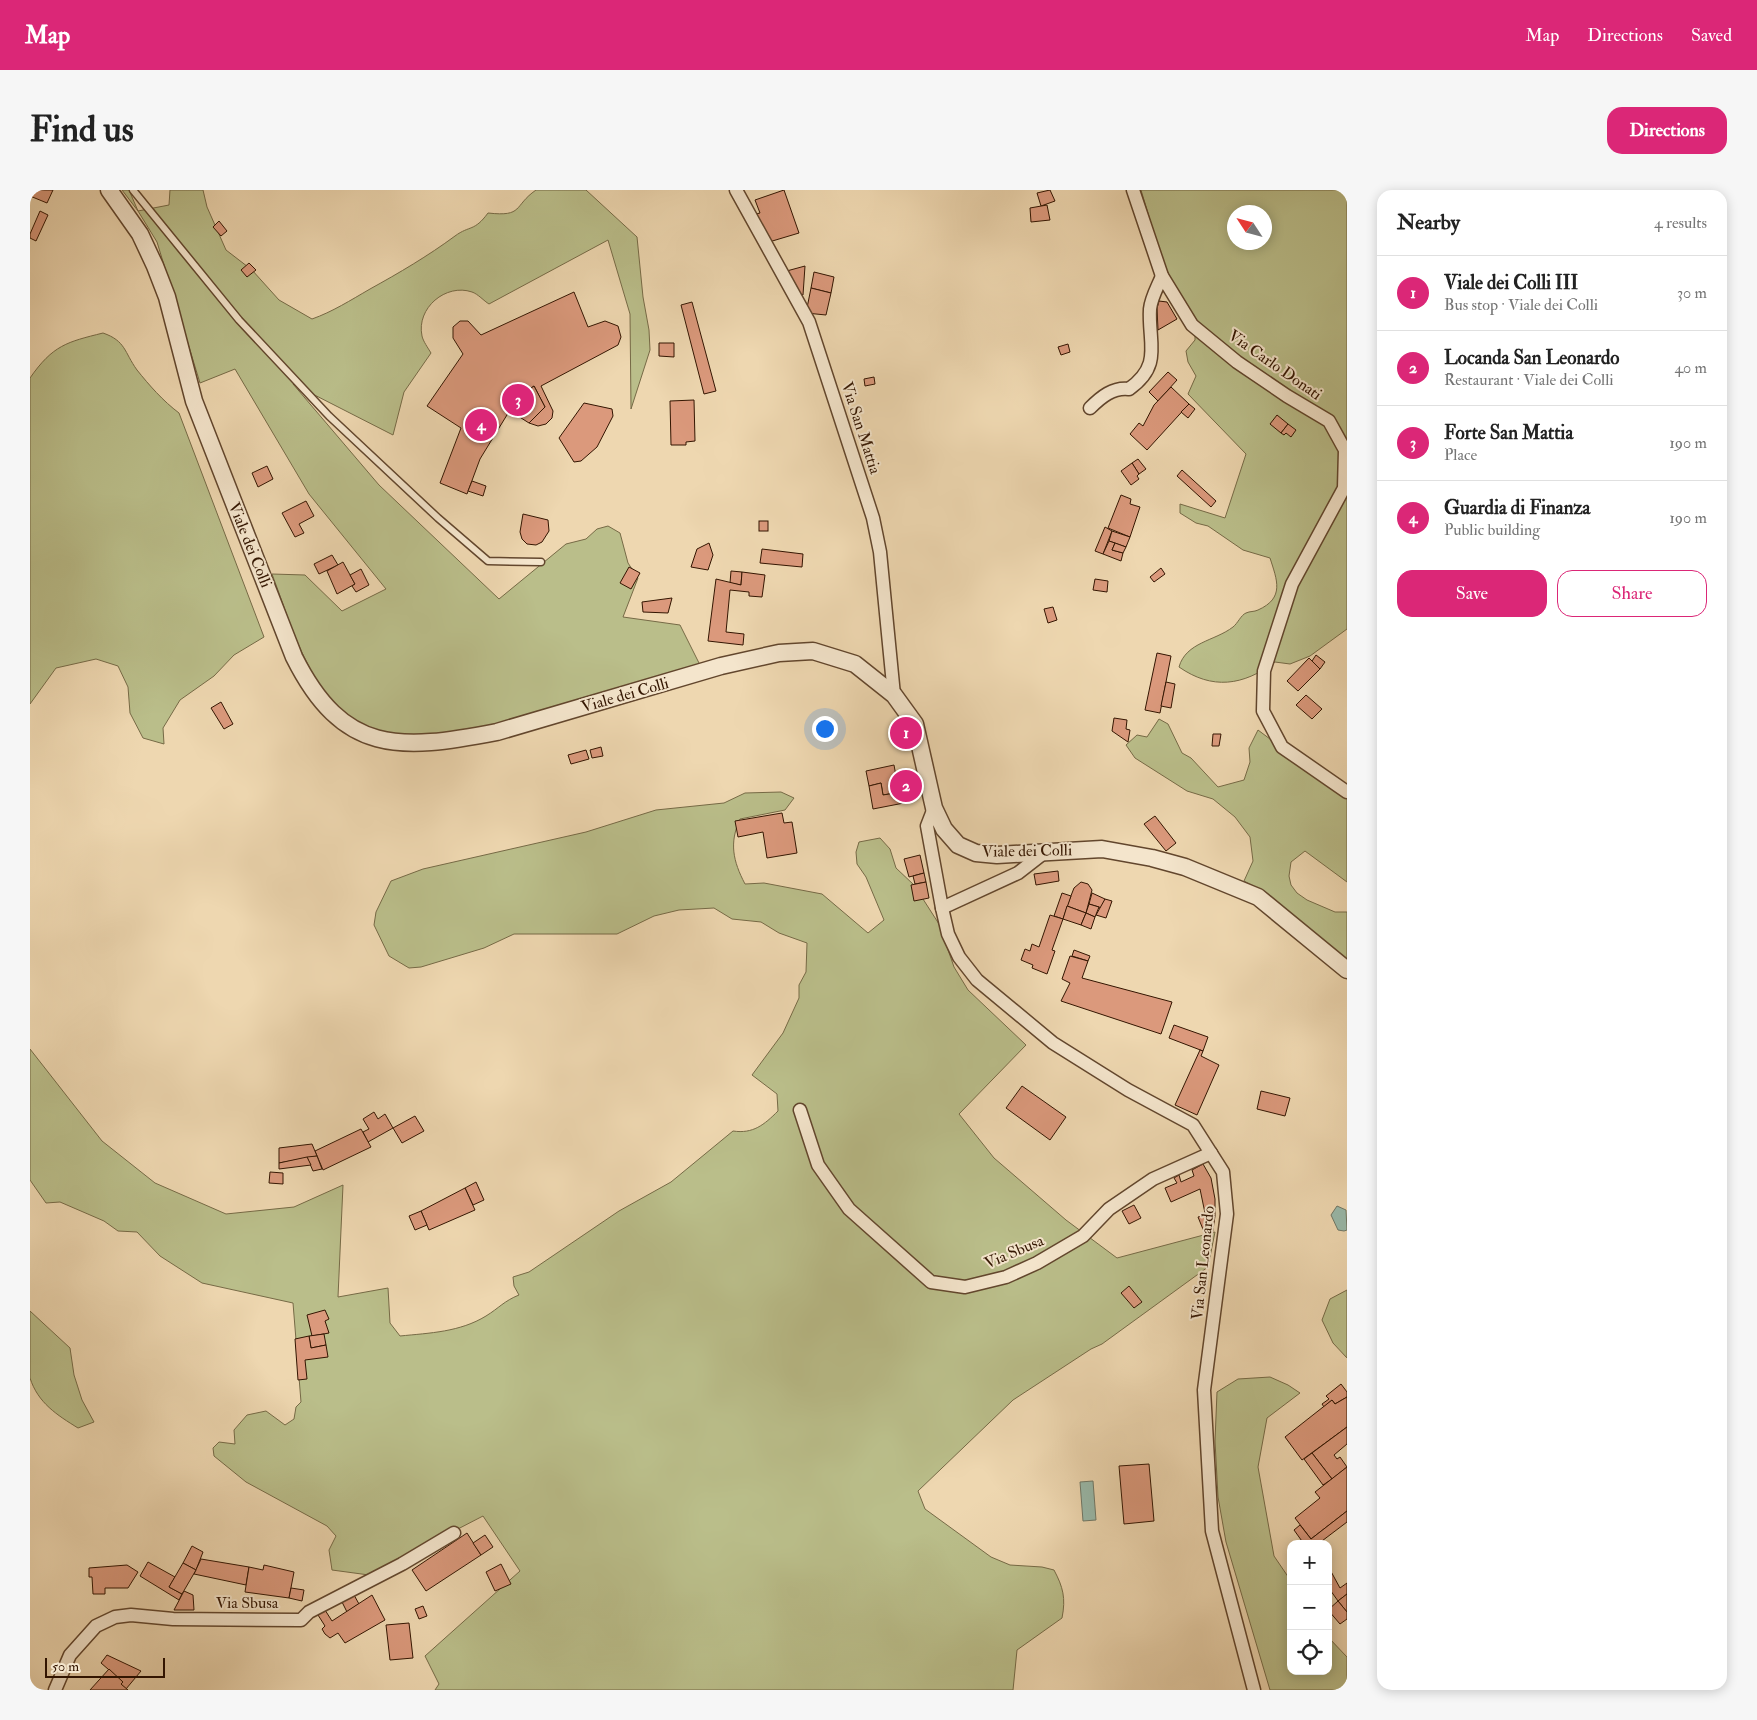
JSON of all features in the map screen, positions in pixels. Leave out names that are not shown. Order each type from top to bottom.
[{"type":"street","name":"Viale dei Colli","points":[[109,190],[140,234],[155,266],[167,297],[194,401],[294,657],[307,683],[319,700],[335,716],[353,729],[375,738],[402,743],[462,739],[497,732],[721,666],[779,653],[813,651],[855,664],[894,695],[915,724],[934,808],[944,829],[958,845],[976,853],[997,855],[1102,849],[1152,858],[1185,867],[1258,897],[1347,970]]},
{"type":"street","name":"Via San Mattia","points":[[736,190],[808,322],[873,518],[880,552],[894,695]]},
{"type":"street","name":"Via Carlo Donati","points":[[1134,190],[1162,276],[1192,325],[1236,362],[1329,421],[1345,450],[1344,488],[1292,584],[1264,671],[1263,711],[1282,747],[1347,792]]},
{"type":"street","points":[[1090,408],[1101,397],[1121,388],[1129,389],[1142,379],[1151,363],[1150,306],[1162,276]]},
{"type":"street","name":"Via San Leonardo","points":[[934,808],[926,826],[948,934],[959,957],[977,980],[1053,1043],[1135,1094],[1193,1125],[1223,1172],[1227,1214],[1204,1390],[1212,1531],[1254,1690]]},
{"type":"street","points":[[942,908],[1018,873],[1045,852]]},
{"type":"street","name":"Via Sbusa","points":[[800,1110],[818,1165],[849,1209],[931,1282],[965,1287],[1006,1276],[1037,1263],[1083,1236],[1109,1209],[1153,1179],[1211,1153]]},
{"type":"street","name":"Via Sbusa","points":[[55,1690],[70,1655],[96,1626],[115,1617],[131,1615],[173,1619],[301,1620],[309,1612],[402,1564],[454,1533]]},
{"type":"lane","points":[[133,190],[239,320],[329,416],[438,518],[488,561],[541,562]]},
{"type":"green space","points":[[122,190],[129,190],[138,211]]},
{"type":"green space","points":[[170,190],[203,190],[207,207],[226,250],[252,270],[279,300],[312,319],[341,306],[403,270],[460,233],[475,226],[488,213],[513,212],[536,190],[586,190],[637,237],[650,350],[631,409],[630,314],[608,240],[489,304],[474,293],[462,290],[452,291],[435,300],[428,307],[421,326],[423,338],[431,353],[404,392],[393,435],[293,384],[379,485],[499,599],[566,544],[586,539],[597,529],[608,526],[620,533],[628,563],[638,578],[623,617],[680,625],[700,665],[472,732],[426,737],[390,735],[380,733],[357,723],[338,708],[309,668],[298,645],[272,574],[305,575],[342,611],[386,589],[309,494],[235,369],[200,383],[157,242],[138,211],[169,205]]},
{"type":"green space","points":[[1141,190],[1347,190],[1347,629],[1310,656],[1290,664],[1275,662],[1251,676],[1239,680],[1215,682],[1191,674],[1179,667],[1188,652],[1194,647],[1226,632],[1244,614],[1256,611],[1267,605],[1276,594],[1277,588],[1270,558],[1243,550],[1208,526],[1196,523],[1180,513],[1180,504],[1225,518],[1246,454],[1188,394],[1196,376],[1188,362],[1186,351],[1195,340],[1195,326],[1161,282],[1153,230]]},
{"type":"green space","points":[[103,333],[120,343],[146,381],[179,413],[264,637],[234,655],[214,676],[180,700],[163,728],[164,744],[143,738],[130,713],[128,687],[118,666],[96,659],[56,668],[30,704],[30,378],[46,358],[62,346]]},
{"type":"green space","points":[[1159,719],[1168,724],[1182,753],[1191,758],[1218,787],[1244,780],[1250,762],[1249,748],[1258,730],[1347,797],[1347,882],[1305,851],[1291,862],[1289,876],[1291,885],[1297,893],[1307,900],[1335,912],[1347,912],[1347,963],[1267,893],[1244,881],[1253,861],[1250,837],[1235,817],[1213,799],[1187,791],[1135,758],[1126,745],[1137,735],[1147,737]]},
{"type":"green space","points":[[781,792],[794,798],[785,810],[740,819],[734,836],[734,852],[735,860],[745,884],[764,883],[822,894],[868,933],[884,920],[866,877],[857,864],[856,852],[859,842],[880,838],[890,849],[896,868],[914,885],[939,924],[954,967],[968,990],[1026,1045],[959,1114],[994,1158],[1066,1220],[1117,1258],[1215,1232],[1208,1267],[1102,1344],[1091,1349],[1013,1400],[918,1491],[925,1509],[991,1557],[1010,1565],[1042,1567],[1054,1570],[1057,1576],[1062,1587],[1064,1599],[1062,1618],[1017,1650],[1013,1690],[435,1690],[439,1684],[425,1656],[520,1571],[483,1516],[369,1575],[332,1570],[329,1550],[336,1536],[327,1526],[246,1482],[214,1456],[213,1448],[219,1442],[235,1444],[234,1430],[247,1415],[266,1411],[285,1425],[294,1419],[296,1407],[301,1402],[293,1303],[202,1283],[160,1256],[137,1232],[118,1231],[104,1221],[60,1202],[46,1203],[30,1180],[30,1049],[102,1141],[155,1183],[226,1214],[294,1207],[343,1185],[338,1297],[388,1288],[390,1323],[400,1336],[455,1329],[486,1316],[505,1302],[519,1295],[514,1286],[513,1277],[529,1272],[619,1211],[671,1182],[733,1131],[752,1130],[778,1111],[777,1094],[752,1075],[783,1033],[799,998],[799,985],[806,972],[807,943],[779,933],[761,922],[732,919],[714,908],[679,910],[654,916],[617,934],[514,934],[484,948],[421,967],[409,968],[389,956],[374,925],[376,912],[391,881],[423,869],[586,832],[656,810],[724,803],[745,793]]},
{"type":"green space","points":[[1347,1290],[1347,1358],[1333,1343],[1322,1320],[1330,1299]]},
{"type":"green space","points":[[30,1311],[70,1348],[74,1375],[82,1400],[94,1422],[78,1428],[49,1408],[33,1387],[30,1378]]},
{"type":"green space","points":[[1270,1377],[1300,1393],[1267,1418],[1258,1467],[1274,1556],[1287,1575],[1287,1675],[1332,1675],[1332,1641],[1347,1657],[1347,1690],[1270,1690],[1226,1542],[1218,1497],[1215,1441],[1217,1392],[1238,1379]]},
{"type":"shaded area","points":[[1337,1206],[1346,1210],[1347,1230],[1338,1230],[1331,1215]]},
{"type":"shaded area","points":[[1093,1481],[1096,1520],[1083,1521],[1080,1482]]},
{"type":"building","points":[[30,190],[53,190],[47,203],[30,196]]},
{"type":"building","points":[[784,190],[799,233],[769,242],[756,214],[760,213],[755,200]]},
{"type":"building","points":[[1050,190],[1055,201],[1041,206],[1037,193]]},
{"type":"building","points":[[1047,205],[1050,220],[1031,222],[1030,208]]},
{"type":"building","points":[[40,211],[48,215],[36,241],[30,238],[30,234]]},
{"type":"building","points":[[219,221],[227,231],[221,236],[213,227]]},
{"type":"building","points":[[249,263],[256,270],[247,277],[241,270]]},
{"type":"building","points":[[805,266],[803,295],[794,292],[783,272]]},
{"type":"building","points":[[814,272],[834,277],[831,293],[811,288]]},
{"type":"building","points":[[811,288],[831,293],[826,315],[806,313]]},
{"type":"building","points":[[574,292],[588,327],[605,321],[618,326],[621,337],[618,345],[541,386],[553,411],[552,418],[546,424],[538,426],[529,423],[545,407],[534,386],[513,401],[507,409],[510,410],[480,459],[467,494],[440,483],[461,428],[427,406],[463,354],[453,338],[453,327],[460,321],[468,321],[481,335]]},
{"type":"building","points":[[1159,301],[1167,302],[1177,319],[1158,330],[1157,308]]},
{"type":"building","points":[[692,302],[716,391],[704,394],[681,305]]},
{"type":"building","points":[[659,343],[674,343],[674,357],[659,356]]},
{"type":"building","points":[[1068,344],[1070,352],[1061,355],[1058,347]]},
{"type":"building","points":[[1168,372],[1177,380],[1158,401],[1149,392]]},
{"type":"building","points":[[874,377],[875,384],[865,386],[864,379]]},
{"type":"building","points":[[534,386],[545,407],[529,423],[507,409],[521,395]]},
{"type":"building","points":[[1171,387],[1189,404],[1147,450],[1130,434],[1139,423],[1143,426],[1154,405]]},
{"type":"building","points":[[694,400],[695,441],[686,442],[686,445],[671,445],[670,401]]},
{"type":"building","points":[[584,403],[612,409],[613,416],[597,447],[581,461],[574,462],[559,438]]},
{"type":"building","points":[[1189,404],[1195,409],[1188,418],[1181,412]]},
{"type":"building","points":[[1277,415],[1288,424],[1281,433],[1270,424]]},
{"type":"building","points":[[1288,424],[1296,430],[1291,437],[1286,433],[1284,435],[1281,433]]},
{"type":"building","points":[[1138,459],[1146,469],[1139,474],[1132,463]]},
{"type":"building","points":[[1132,463],[1139,474],[1137,476],[1139,479],[1131,485],[1121,471]]},
{"type":"building","points":[[267,466],[273,479],[258,487],[252,473]]},
{"type":"building","points":[[1182,470],[1216,501],[1211,507],[1177,476]]},
{"type":"building","points":[[472,481],[486,486],[483,496],[468,491]]},
{"type":"building","points":[[1121,495],[1131,499],[1130,504],[1140,507],[1130,537],[1108,528]]},
{"type":"building","points":[[306,501],[314,516],[299,524],[304,533],[295,537],[282,513]]},
{"type":"building","points":[[523,514],[548,520],[549,531],[542,542],[536,545],[527,544],[522,539],[520,532]]},
{"type":"building","points":[[759,521],[768,521],[768,531],[759,531]]},
{"type":"building","points":[[1105,527],[1112,531],[1103,554],[1095,551]]},
{"type":"building","points":[[1112,531],[1130,537],[1126,547],[1109,541]]},
{"type":"building","points":[[1109,541],[1115,543],[1112,550],[1123,553],[1121,561],[1103,554]]},
{"type":"building","points":[[709,543],[713,555],[708,570],[691,567],[697,549]]},
{"type":"building","points":[[1115,543],[1126,547],[1123,553],[1112,550]]},
{"type":"building","points":[[762,549],[803,554],[802,567],[760,563]]},
{"type":"building","points":[[332,555],[338,565],[319,574],[314,564]]},
{"type":"building","points":[[343,562],[355,584],[337,594],[327,571]]},
{"type":"building","points":[[629,567],[640,573],[631,589],[620,583]]},
{"type":"building","points":[[1161,568],[1165,574],[1154,582],[1150,577]]},
{"type":"building","points":[[361,569],[369,585],[356,592],[352,586],[355,584],[350,575]]},
{"type":"building","points":[[731,571],[742,572],[741,585],[730,583]]},
{"type":"building","points":[[742,572],[765,575],[762,597],[749,596],[749,592],[730,590],[726,632],[744,634],[743,645],[708,641],[716,579],[741,585]]},
{"type":"building","points":[[1095,579],[1108,581],[1107,592],[1093,590]]},
{"type":"building","points":[[672,598],[668,613],[643,612],[642,602]]},
{"type":"building","points":[[1053,607],[1057,620],[1048,623],[1044,609]]},
{"type":"building","points":[[1157,653],[1171,656],[1160,713],[1145,710]]},
{"type":"building","points":[[1316,655],[1325,662],[1320,669],[1312,661]]},
{"type":"building","points":[[1309,658],[1320,669],[1298,691],[1287,681]]},
{"type":"building","points":[[1166,682],[1175,684],[1171,708],[1161,706]]},
{"type":"building","points":[[1306,695],[1322,709],[1312,719],[1296,705]]},
{"type":"building","points":[[221,702],[233,724],[224,729],[211,708]]},
{"type":"building","points":[[1114,718],[1127,720],[1126,729],[1130,730],[1128,742],[1112,731]]},
{"type":"building","points":[[1213,734],[1221,734],[1219,746],[1212,746]]},
{"type":"building","points":[[601,747],[603,756],[592,758],[590,750]]},
{"type":"building","points":[[586,750],[589,759],[571,764],[568,755]]},
{"type":"building","points":[[894,765],[896,776],[904,774],[907,791],[883,795],[881,783],[869,786],[866,771]]},
{"type":"building","points":[[881,783],[883,795],[907,791],[909,802],[873,809],[869,786]]},
{"type":"building","points":[[782,813],[784,823],[792,822],[797,853],[767,858],[763,832],[738,837],[735,821]]},
{"type":"building","points":[[1155,816],[1176,843],[1166,851],[1144,824]]},
{"type":"building","points":[[920,855],[924,873],[909,877],[904,859]]},
{"type":"building","points":[[1058,871],[1059,881],[1036,885],[1034,874]]},
{"type":"building","points":[[924,873],[926,882],[915,884],[913,876]]},
{"type":"building","points":[[926,882],[929,898],[914,901],[911,885]]},
{"type":"building","points":[[1081,882],[1088,884],[1092,890],[1086,913],[1067,906],[1074,888]]},
{"type":"building","points":[[1062,893],[1071,896],[1063,919],[1054,916]]},
{"type":"building","points":[[1092,893],[1105,899],[1102,908],[1089,904]]},
{"type":"building","points":[[1105,899],[1112,901],[1106,918],[1096,915]]},
{"type":"building","points":[[1089,904],[1099,907],[1095,917],[1086,913]]},
{"type":"building","points":[[1067,906],[1086,913],[1081,925],[1063,919]]},
{"type":"building","points":[[1086,913],[1095,917],[1091,929],[1081,925]]},
{"type":"building","points":[[1050,915],[1063,919],[1052,950],[1055,951],[1047,974],[1032,968],[1033,965],[1021,960],[1025,949],[1030,951],[1032,944],[1039,947]]},
{"type":"building","points":[[1074,950],[1090,956],[1088,961],[1072,956]]},
{"type":"building","points":[[1070,956],[1088,961],[1082,978],[1172,1002],[1161,1034],[1061,1001],[1070,983],[1062,979]]},
{"type":"building","points":[[1174,1025],[1208,1037],[1203,1051],[1169,1038]]},
{"type":"building","points":[[1200,1050],[1203,1051],[1201,1056],[1219,1065],[1197,1115],[1175,1105]]},
{"type":"building","points":[[1022,1086],[1066,1117],[1050,1140],[1006,1108]]},
{"type":"building","points":[[1261,1091],[1290,1098],[1285,1116],[1257,1109]]},
{"type":"building","points":[[374,1112],[378,1119],[385,1114],[393,1128],[368,1142],[363,1132],[369,1129],[363,1119]]},
{"type":"building","points":[[415,1116],[424,1131],[402,1143],[393,1128]]},
{"type":"building","points":[[361,1129],[371,1147],[323,1170],[315,1151]]},
{"type":"building","points":[[312,1144],[317,1156],[279,1163],[279,1148]]},
{"type":"building","points":[[317,1156],[322,1169],[313,1171],[307,1157]]},
{"type":"building","points":[[307,1157],[311,1165],[279,1169],[279,1163]]},
{"type":"building","points":[[1203,1164],[1211,1178],[1215,1199],[1215,1216],[1206,1218],[1200,1189],[1171,1202],[1165,1188],[1177,1183],[1174,1178],[1179,1175],[1181,1182],[1194,1176],[1192,1170]]},
{"type":"building","points":[[270,1172],[283,1173],[283,1184],[269,1183]]},
{"type":"building","points":[[476,1182],[484,1200],[473,1205],[465,1188]]},
{"type":"building","points":[[465,1188],[475,1210],[429,1230],[421,1211]]},
{"type":"building","points":[[1134,1205],[1141,1218],[1129,1224],[1122,1211]]},
{"type":"building","points":[[421,1211],[427,1225],[415,1230],[409,1216]]},
{"type":"building","points":[[1205,1215],[1206,1218],[1215,1216],[1211,1243],[1209,1244],[1198,1217]]},
{"type":"building","points":[[1129,1286],[1142,1302],[1134,1308],[1121,1293]]},
{"type":"building","points":[[325,1310],[329,1319],[325,1321],[329,1333],[312,1336],[307,1315]]},
{"type":"building","points":[[324,1334],[326,1345],[311,1348],[309,1336]]},
{"type":"building","points":[[309,1336],[311,1348],[326,1345],[328,1357],[305,1360],[307,1379],[298,1380],[295,1339]]},
{"type":"building","points":[[1341,1384],[1347,1392],[1347,1397],[1335,1404],[1332,1400],[1324,1407],[1322,1404],[1329,1399],[1326,1396]]},
{"type":"building","points":[[1347,1397],[1347,1427],[1302,1460],[1285,1437],[1332,1400],[1335,1404]]},
{"type":"building","points":[[1347,1427],[1347,1444],[1334,1455],[1337,1459],[1340,1457],[1347,1467],[1332,1479],[1312,1453]]},
{"type":"building","points":[[1312,1453],[1332,1479],[1323,1485],[1304,1459]]},
{"type":"building","points":[[1149,1464],[1154,1521],[1124,1524],[1119,1466]]},
{"type":"building","points":[[1347,1467],[1347,1511],[1311,1539],[1295,1518],[1320,1498],[1315,1492]]},
{"type":"building","points":[[1347,1511],[1347,1522],[1323,1540],[1301,1540],[1294,1530],[1300,1525],[1311,1539]]},
{"type":"building","points":[[467,1533],[481,1555],[426,1591],[412,1570]]},
{"type":"building","points":[[485,1535],[493,1547],[481,1555],[473,1543]]},
{"type":"building","points":[[192,1546],[203,1552],[196,1570],[183,1563]]},
{"type":"building","points":[[201,1559],[249,1567],[246,1585],[194,1574]]},
{"type":"building","points":[[148,1562],[175,1577],[169,1587],[182,1594],[179,1600],[140,1576]]},
{"type":"building","points":[[183,1563],[196,1570],[182,1594],[169,1587]]},
{"type":"building","points":[[501,1564],[511,1584],[495,1591],[486,1572]]},
{"type":"building","points":[[127,1565],[138,1572],[128,1588],[105,1588],[105,1594],[93,1594],[92,1577],[89,1577],[89,1568]]},
{"type":"building","points":[[264,1565],[294,1572],[289,1598],[245,1592],[249,1567],[263,1570]]},
{"type":"building","points":[[1332,1573],[1340,1588],[1347,1583],[1347,1594],[1338,1601],[1332,1593]]},
{"type":"building","points":[[291,1588],[304,1590],[302,1601],[289,1598]]},
{"type":"building","points":[[184,1591],[193,1595],[194,1610],[174,1610]]},
{"type":"building","points":[[1347,1594],[1347,1612],[1338,1601]]},
{"type":"building","points":[[354,1595],[359,1604],[347,1612],[342,1602]]},
{"type":"building","points":[[372,1595],[385,1620],[345,1643],[338,1633],[330,1638],[325,1634],[322,1629],[325,1626],[318,1615],[325,1610],[332,1621]]},
{"type":"building","points":[[1338,1601],[1347,1612],[1347,1619],[1340,1624],[1332,1615],[1332,1606]]},
{"type":"building","points":[[423,1606],[427,1616],[419,1619],[415,1609]]},
{"type":"building","points":[[409,1623],[413,1658],[390,1660],[386,1625]]},
{"type":"building","points":[[107,1655],[141,1671],[126,1689],[121,1684],[123,1682],[101,1663]]},
{"type":"building","points":[[109,1669],[123,1682],[121,1684],[128,1690],[90,1690]]},
{"type":"place","name":"Forte San Mattia","points":[[518,400]]},
{"type":"place","name":"Guardia di Finanza","points":[[481,425]]},
{"type":"place","name":"Viale dei Colli III","points":[[906,733]]},
{"type":"place","name":"Locanda San Leonardo","points":[[906,786]]}]
